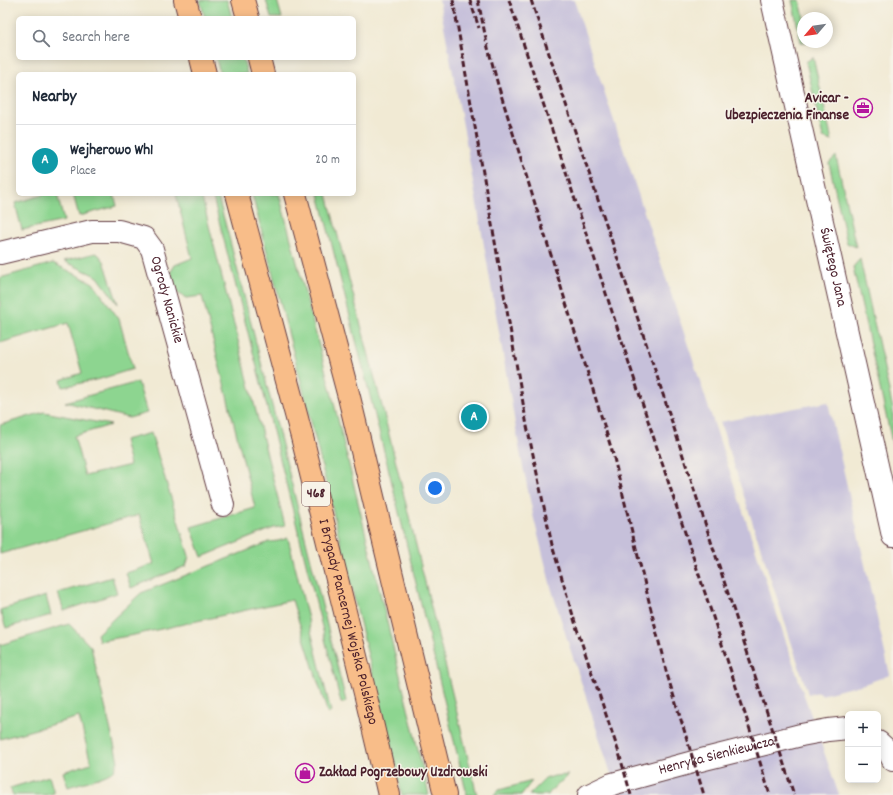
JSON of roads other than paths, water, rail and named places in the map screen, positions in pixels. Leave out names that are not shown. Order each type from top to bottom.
[{"type":"main road","points":[[185,0],[189,16]]},
{"type":"main road","points":[[244,0],[248,16]]},
{"type":"main road","points":[[202,60],[204,72]]},
{"type":"main road","points":[[260,60],[262,72]]},
{"type":"main road","name":"I Brygady Pancernej Wojska Polskiego","points":[[238,196],[304,444],[389,795]]},
{"type":"main road","points":[[296,196],[349,397],[445,795]]},
{"type":"street","name":"Świętego Jana","points":[[772,0],[893,536]]},
{"type":"street","name":"Ogrody Nanickie","points":[[0,253],[92,232],[119,231],[144,238],[152,249],[223,505]]},
{"type":"street","name":"Henryka Sienkiewicza","points":[[589,795],[612,784],[693,762],[801,735],[845,728]]},
{"type":"street","points":[[881,745],[889,752],[893,760]]},
{"type":"railway","points":[[453,0],[527,426],[552,545],[577,629],[619,753],[631,795]]},
{"type":"railway","points":[[470,0],[479,28]]},
{"type":"railway","points":[[478,0],[487,44],[498,85],[613,454],[666,671],[704,795]]},
{"type":"railway","points":[[509,0],[747,720],[770,795]]},
{"type":"railway","points":[[531,0],[654,367],[794,795]]},
{"type":"place","name":"Avicar - Ubezpieczenia Finanse","points":[[863,108]]},
{"type":"place","name":"Wejherowo Wh1","points":[[474,417]]},
{"type":"place","name":"Zakład Pogrzebowy Uzdrowski","points":[[305,773]]}]
